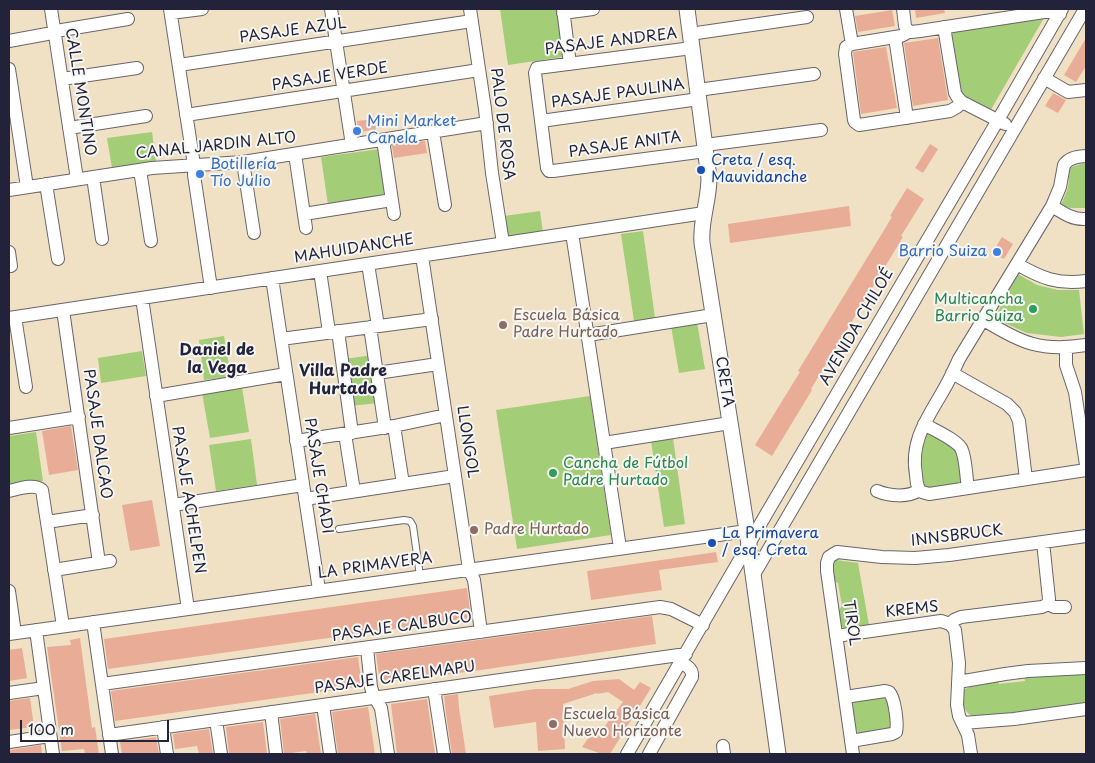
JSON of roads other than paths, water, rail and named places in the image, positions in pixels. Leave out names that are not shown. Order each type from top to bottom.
[{"type":"street","name":"CALLE MONTINO","points":[[51,9],[77,179]]},
{"type":"street","points":[[202,9],[171,11],[211,288]]},
{"type":"street","points":[[331,9],[352,145]]},
{"type":"street","points":[[570,64],[563,11],[593,9]]},
{"type":"street","name":"CRETA","points":[[687,9],[708,170],[709,188],[702,220],[701,235],[748,538],[778,754]]},
{"type":"street","points":[[846,9],[852,44]]},
{"type":"street","points":[[903,9],[905,26],[908,31]]},
{"type":"street","points":[[753,576],[1085,9]]},
{"type":"street","points":[[962,102],[954,110],[861,125],[856,124],[845,54],[846,47],[852,44],[895,37],[908,31],[914,32],[1061,11]]},
{"type":"street","name":"AVENIDA CHILOÉ","points":[[627,754],[703,624],[748,538],[1061,11]]},
{"type":"street","name":"PASAJE AZUL","points":[[179,65],[336,41],[471,15]]},
{"type":"street","name":"PALO DE ROSA","points":[[471,15],[503,243]]},
{"type":"street","name":"PASAJE ANDREA","points":[[541,121],[536,69],[691,41],[807,17]]},
{"type":"street","points":[[9,40],[128,19]]},
{"type":"street","points":[[944,27],[956,96],[962,102],[1014,129]]},
{"type":"street","points":[[895,37],[907,118]]},
{"type":"street","points":[[62,80],[137,68]]},
{"type":"street","points":[[9,69],[27,187]]},
{"type":"street","name":"PASAJE VERDE","points":[[186,115],[479,70]]},
{"type":"street","name":"PASAJE PAULINA","points":[[541,121],[814,74]]},
{"type":"street","points":[[1044,78],[1068,92],[1086,90]]},
{"type":"street","points":[[69,128],[146,116]]},
{"type":"street","name":"PASAJE ANITA","points":[[541,121],[547,168],[553,172],[820,130]]},
{"type":"street","name":"CANAL JARDIN ALTO","points":[[9,190],[140,170],[243,162],[487,123]]},
{"type":"street","points":[[433,132],[445,205]]},
{"type":"street","points":[[383,140],[394,214]]},
{"type":"street","points":[[295,154],[306,228]]},
{"type":"street","points":[[919,490],[915,471],[915,450],[924,424],[959,359],[1052,206],[1060,188],[1062,168],[1072,158],[1086,156]]},
{"type":"street","points":[[243,162],[254,233]]},
{"type":"street","points":[[140,170],[151,241]]},
{"type":"street","points":[[92,177],[102,239]]},
{"type":"street","points":[[46,184],[58,259]]},
{"type":"street","points":[[304,214],[392,200]]},
{"type":"street","points":[[1052,206],[1072,217],[1086,219]]},
{"type":"street","name":"MAHUIDANCHE","points":[[12,318],[704,212]]},
{"type":"street","points":[[572,233],[620,548]]},
{"type":"street","points":[[9,252],[11,266]]},
{"type":"street","name":"LLONGOL","points":[[422,256],[469,569],[474,580],[481,632]]},
{"type":"street","points":[[368,264],[377,374],[403,484]]},
{"type":"street","points":[[1017,264],[1050,280],[1066,282],[1086,281]]},
{"type":"street","points":[[320,271],[333,332],[348,433],[354,491]]},
{"type":"street","name":"PASAJE CHADI","points":[[272,278],[319,590]]},
{"type":"street","name":"PASAJE ACHELPEN","points":[[142,298],[188,609]]},
{"type":"street","name":"PASAJE DALCAO","points":[[54,570],[105,562],[92,515],[63,310]]},
{"type":"street","points":[[588,334],[713,315]]},
{"type":"street","points":[[12,318],[26,388]]},
{"type":"street","points":[[281,339],[432,318]]},
{"type":"street","points":[[984,320],[1030,344],[1066,348],[1086,346]]},
{"type":"street","points":[[1066,348],[1066,365],[1075,392],[1086,465]]},
{"type":"street","points":[[377,374],[438,364]]},
{"type":"street","points":[[952,373],[1007,404],[1015,412],[1018,421],[1026,479]]},
{"type":"street","points":[[156,396],[286,374]]},
{"type":"street","points":[[296,441],[390,427],[446,415]]},
{"type":"street","points":[[9,428],[79,418]]},
{"type":"street","points":[[604,443],[730,423]]},
{"type":"street","points":[[924,424],[953,441],[960,448],[964,456],[968,488]]},
{"type":"street","points":[[919,490],[929,494],[1086,470]]},
{"type":"street","points":[[305,499],[455,476]]},
{"type":"street","points":[[172,505],[303,485]]},
{"type":"street","points":[[9,491],[35,487],[40,488],[43,493],[63,626]]},
{"type":"street","points":[[876,491],[900,495],[914,494],[919,490]]},
{"type":"street","points":[[47,522],[92,515]]},
{"type":"street","name":"INNSBRUCK","points":[[831,555],[841,552],[882,558],[942,556],[1086,536]]},
{"type":"street","name":"LA PRIMAVERA","points":[[12,633],[620,548],[748,538]]},
{"type":"street","points":[[1043,542],[1048,604]]},
{"type":"street","name":"TIROL","points":[[831,555],[827,560],[827,566],[853,754]]},
{"type":"street","points":[[9,591],[12,633]]},
{"type":"street","name":"KREMS","points":[[836,636],[941,621],[950,624],[956,619],[965,617],[1042,607],[1048,604],[1056,608],[1065,607]]},
{"type":"street","name":"PASAJE CALBUCO","points":[[102,684],[660,607],[671,608],[703,624]]},
{"type":"street","points":[[93,622],[112,754]]},
{"type":"street","points":[[950,624],[956,634],[959,669],[957,704],[968,735],[971,754]]},
{"type":"street","points":[[36,630],[53,754]]},
{"type":"street","points":[[367,648],[371,686],[382,708],[388,754]]},
{"type":"street","points":[[650,754],[692,677],[693,674],[683,658]]},
{"type":"street","name":"PASAJE CARELMAPU","points":[[109,735],[434,689],[683,658]]},
{"type":"street","points":[[958,682],[1028,671],[1086,668]]},
{"type":"street","points":[[9,693],[44,688]]},
{"type":"street","points":[[434,689],[444,754]]},
{"type":"street","points":[[845,697],[889,692],[893,698],[897,727],[896,732],[892,734],[851,741]]},
{"type":"street","points":[[323,705],[330,754]]},
{"type":"street","points":[[963,723],[1014,719],[1086,709]]},
{"type":"street","points":[[271,712],[276,754]]},
{"type":"street","points":[[216,720],[221,754]]},
{"type":"street","points":[[164,728],[167,754]]},
{"type":"street","points":[[9,742],[50,736]]},
{"type":"lane","points":[[339,529],[404,520],[410,521],[420,576]]},
{"type":"place","name":"Mini Market Canela","points":[[357,131]]},
{"type":"place","name":"Creta / esq. Mauvidanche","points":[[701,170]]},
{"type":"place","name":"Botillería Tío Julio","points":[[200,174]]},
{"type":"place","name":"Barrio Suiza","points":[[997,252]]},
{"type":"place","name":"Multicancha Barrio Suiza","points":[[1033,309]]},
{"type":"place","name":"Escuela Básica Padre Hurtado","points":[[503,325]]},
{"type":"place","name":"Cancha de Fútbol Padre Hurtado","points":[[553,473]]},
{"type":"place","name":"Padre Hurtado","points":[[474,530]]},
{"type":"place","name":"La Primavera / esq. Creta","points":[[712,543]]},
{"type":"place","name":"Escuela Básica Nuevo Horizonte","points":[[553,724]]},
{"type":"district","name":"Daniel de la Vega","points":[[217,360]]},
{"type":"district","name":"Villa Padre Hurtado","points":[[343,381]]}]
